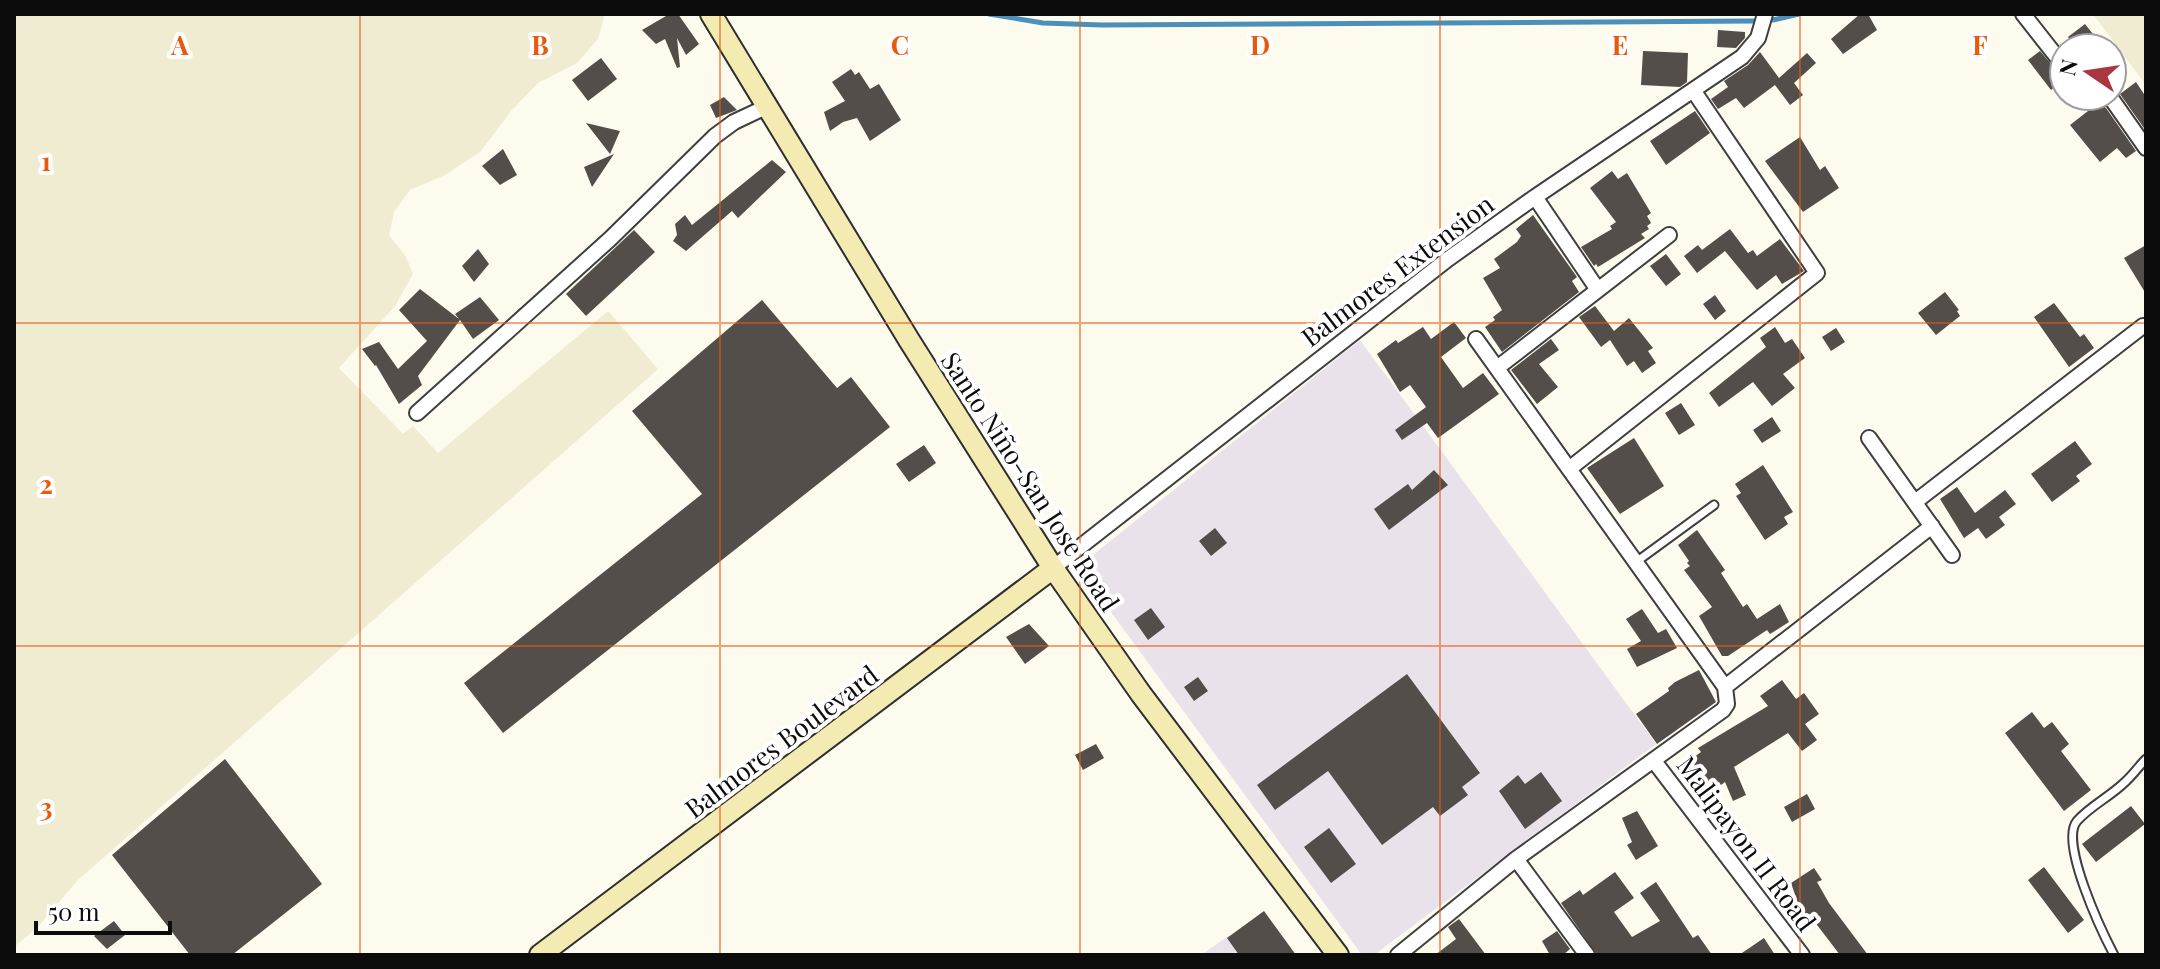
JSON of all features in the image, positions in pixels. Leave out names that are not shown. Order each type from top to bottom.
[{"type":"main road","name":"Santo Niño-San Jose Road","points":[[711,14],[909,340],[1053,568],[1141,694],[1338,955]]},
{"type":"main road","name":"Balmores Boulevard","points":[[540,955],[1053,568]]},
{"type":"street","name":"Balmores Extension","points":[[1053,568],[1354,331],[1535,197],[1751,49],[1758,38],[1765,14]]},
{"type":"street","points":[[2023,14],[2048,46]]},
{"type":"street","points":[[1569,469],[1817,273],[1693,90]]},
{"type":"street","points":[[417,413],[610,239],[715,136],[734,122],[768,106]]},
{"type":"street","points":[[2121,112],[2146,148]]},
{"type":"street","points":[[1535,197],[1598,290]]},
{"type":"street","points":[[1497,368],[1669,235]]},
{"type":"street","points":[[1915,502],[2143,326]]},
{"type":"street","points":[[1398,955],[1516,859],[1654,761],[1727,704],[1725,687],[1476,339]]},
{"type":"street","points":[[1869,438],[1952,555]]},
{"type":"street","points":[[1725,687],[1932,526]]},
{"type":"street","name":"Malipayon II Road","points":[[1654,761],[1802,955]]},
{"type":"street","points":[[1516,859],[1587,955]]},
{"type":"lane","points":[[1636,562],[1714,505]]},
{"type":"lane","points":[[2114,955],[2073,853],[2072,838],[2075,823],[2126,781],[2146,759]]},
{"type":"shaded area","points":[[14,14],[605,14],[598,39],[577,63],[538,83],[512,110],[480,152],[445,175],[410,190],[394,212],[389,235],[406,257],[413,274],[395,306],[339,368],[403,434],[413,426],[438,453],[608,311],[658,369],[77,881],[38,927],[14,947]]},
{"type":"shaded area","points":[[2093,14],[2146,14],[2146,85],[2128,61],[2128,32],[2106,32]]},
{"type":"shaded area","points":[[1360,340],[1656,744],[1374,955],[1362,955],[1078,567]]},
{"type":"shaded area","points":[[1230,935],[1245,955],[1201,955]]},
{"type":"building","points":[[666,14],[678,14],[699,44],[686,55],[677,38],[680,67],[677,68],[665,39],[656,44],[642,30]]},
{"type":"building","points":[[1860,14],[1868,14],[1877,30],[1843,54],[1831,39]]},
{"type":"building","points":[[2085,24],[2091,32],[2075,32]]},
{"type":"building","points":[[1718,30],[1745,32],[1745,38],[1736,48],[1717,47]]},
{"type":"building","points":[[1643,51],[1688,53],[1687,82],[1680,87],[1641,85]]},
{"type":"building","points":[[2040,51],[2048,60],[2048,86],[2028,60]]},
{"type":"building","points":[[1760,52],[1779,78],[1807,53],[1816,63],[1794,83],[1803,95],[1790,105],[1775,85],[1744,108],[1736,98],[1718,109],[1711,99],[1728,87],[1724,81],[1748,65]]},
{"type":"building","points":[[601,58],[617,79],[588,101],[572,80]]},
{"type":"building","points":[[851,69],[855,75],[859,72],[870,89],[879,84],[901,120],[870,141],[857,118],[843,122],[830,131],[824,112],[845,101],[832,82]]},
{"type":"building","points":[[2136,82],[2146,97],[2146,131],[2128,105],[2128,88]]},
{"type":"building","points":[[724,97],[737,110],[716,118],[710,105]]},
{"type":"building","points":[[1695,111],[1710,133],[1666,165],[1650,141]]},
{"type":"building","points":[[2087,112],[2109,112],[2136,151],[2126,158],[2117,148],[2100,162],[2070,125]]},
{"type":"building","points":[[586,123],[620,131],[610,154]]},
{"type":"building","points":[[1800,137],[1820,170],[1825,166],[1839,188],[1803,212],[1765,161]]},
{"type":"building","points":[[503,149],[517,175],[500,185],[482,166]]},
{"type":"building","points":[[614,154],[592,187],[584,167]]},
{"type":"building","points":[[772,160],[786,172],[738,218],[732,211],[686,251],[673,241],[677,235],[675,224],[685,215],[692,225]]},
{"type":"building","points":[[1612,171],[1618,179],[1627,173],[1651,213],[1647,216],[1651,223],[1647,226],[1649,229],[1641,234],[1645,238],[1598,267],[1596,264],[1594,266],[1581,247],[1612,229],[1610,226],[1616,222],[1590,188]]},
{"type":"building","points":[[1533,215],[1577,277],[1572,281],[1579,292],[1502,352],[1485,327],[1502,310],[1483,278],[1500,268],[1494,259],[1517,242],[1521,236],[1516,229]]},
{"type":"building","points":[[1730,229],[1748,253],[1753,250],[1757,256],[1780,239],[1804,271],[1782,284],[1776,275],[1757,290],[1725,251],[1697,273],[1684,256],[1698,245],[1702,250]]},
{"type":"building","points":[[634,230],[655,252],[586,316],[566,294]]},
{"type":"building","points":[[2146,245],[2146,294],[2124,258]]},
{"type":"building","points":[[478,249],[489,264],[474,282],[462,266]]},
{"type":"building","points":[[1666,254],[1681,274],[1666,286],[1650,266]]},
{"type":"building","points":[[420,289],[459,319],[455,314],[480,297],[499,320],[473,339],[460,320],[418,376],[422,385],[399,404],[376,365],[362,349],[379,342],[398,369],[427,341],[399,310]]},
{"type":"building","points":[[1945,292],[1960,316],[1936,335],[1918,313]]},
{"type":"building","points":[[1715,295],[1726,311],[1715,320],[1703,304]]},
{"type":"building","points":[[762,300],[837,388],[851,377],[890,427],[503,733],[464,683],[702,494],[632,411]]},
{"type":"building","points":[[2054,303],[2080,337],[2084,334],[2094,348],[2069,367],[2034,317]]},
{"type":"building","points":[[1595,306],[1614,331],[1629,318],[1653,348],[1648,351],[1656,363],[1642,373],[1634,361],[1627,366],[1610,340],[1601,347],[1579,317]]},
{"type":"building","points":[[1454,322],[1466,338],[1441,357],[1463,388],[1483,373],[1499,394],[1438,438],[1427,423],[1402,440],[1395,430],[1426,407],[1410,385],[1400,392],[1377,354],[1396,340],[1398,343],[1423,327],[1431,339]]},
{"type":"building","points":[[1775,327],[1785,343],[1792,339],[1805,358],[1783,374],[1795,388],[1772,406],[1753,382],[1719,407],[1709,393],[1766,347],[1760,338]]},
{"type":"building","points":[[1836,328],[1845,342],[1831,351],[1822,337]]},
{"type":"building","points":[[1551,339],[1559,350],[1539,364],[1558,387],[1537,404],[1511,370]]},
{"type":"building","points":[[1681,403],[1695,425],[1679,435],[1665,413]]},
{"type":"building","points":[[1772,417],[1781,431],[1762,443],[1753,430]]},
{"type":"building","points":[[1634,438],[1664,486],[1620,514],[1587,468]]},
{"type":"building","points":[[2075,441],[2092,464],[2076,476],[2080,481],[2052,502],[2031,474]]},
{"type":"building","points":[[924,445],[936,463],[909,482],[896,464]]},
{"type":"building","points":[[1763,465],[1793,512],[1784,517],[1788,524],[1765,540],[1736,496],[1741,493],[1735,484]]},
{"type":"building","points":[[1434,470],[1448,485],[1389,530],[1374,509],[1408,484],[1412,490]]},
{"type":"building","points":[[1957,487],[1975,513],[2005,490],[2016,504],[1999,517],[2005,525],[1986,539],[1978,528],[1964,538],[1940,499]]},
{"type":"building","points":[[1215,528],[1227,543],[1211,556],[1199,541]]},
{"type":"building","points":[[1697,530],[1725,570],[1721,573],[1743,607],[1747,604],[1757,619],[1780,604],[1789,622],[1770,634],[1767,630],[1728,656],[1722,656],[1699,616],[1712,607],[1684,570],[1690,566],[1689,561],[1678,545]]},
{"type":"building","points":[[1151,608],[1165,627],[1148,640],[1134,620]]},
{"type":"building","points":[[1642,609],[1658,633],[1666,629],[1677,648],[1637,667],[1627,649],[1641,641],[1626,619]]},
{"type":"building","points":[[1029,624],[1049,646],[1025,664],[1006,637]]},
{"type":"building","points":[[1699,670],[1716,702],[1657,744],[1636,714],[1669,691],[1668,688],[1675,682]]},
{"type":"building","points":[[1407,674],[1480,773],[1462,787],[1468,795],[1440,816],[1433,807],[1382,845],[1328,771],[1275,810],[1257,785]]},
{"type":"building","points":[[1198,677],[1208,691],[1194,701],[1184,687]]},
{"type":"building","points":[[1782,680],[1796,699],[1804,693],[1819,714],[1805,724],[1817,740],[1802,751],[1788,733],[1734,767],[1746,795],[1733,801],[1725,782],[1721,785],[1719,782],[1703,792],[1686,763],[1701,752],[1698,748],[1768,706],[1760,696]]},
{"type":"building","points":[[2032,712],[2044,728],[2052,722],[2069,744],[2061,751],[2091,790],[2064,811],[2005,733]]},
{"type":"building","points":[[1096,744],[1104,758],[1083,770],[1075,755]]},
{"type":"building","points":[[225,759],[322,884],[232,955],[190,955],[112,855]]},
{"type":"building","points":[[1541,772],[1562,801],[1525,829],[1499,791],[1518,775],[1525,784]]},
{"type":"building","points":[[1807,794],[1815,809],[1792,822],[1784,807]]},
{"type":"building","points":[[2131,806],[2145,824],[2096,862],[2082,844]]},
{"type":"building","points":[[1637,811],[1658,846],[1636,860],[1627,845],[1632,842],[1622,818]]},
{"type":"building","points":[[1329,828],[1356,864],[1331,883],[1304,847]]},
{"type":"building","points":[[2044,867],[2084,920],[2068,933],[2028,880]]},
{"type":"building","points":[[1814,868],[1822,880],[1817,882],[1829,903],[1868,955],[1840,955],[1811,917],[1804,921],[1791,883]]},
{"type":"building","points":[[1615,872],[1634,898],[1614,912],[1632,937],[1660,921],[1640,893],[1656,882],[1693,938],[1698,935],[1712,955],[1597,955],[1561,903],[1580,890],[1583,895]]},
{"type":"building","points":[[1264,911],[1296,955],[1239,955],[1227,938]]},
{"type":"building","points":[[1459,919],[1486,955],[1435,955],[1456,939],[1448,927]]},
{"type":"building","points":[[114,921],[125,935],[107,949],[94,936]]},
{"type":"building","points":[[1557,931],[1570,949],[1563,955],[1550,955],[1542,941]]},
{"type":"building","points":[[1764,938],[1775,955],[1739,955]]},
{"type":"waterway","points":[[989,14],[1043,23],[1102,25],[1754,21]]},
{"type":"waterway","points":[[1773,20],[1799,14]]}]
